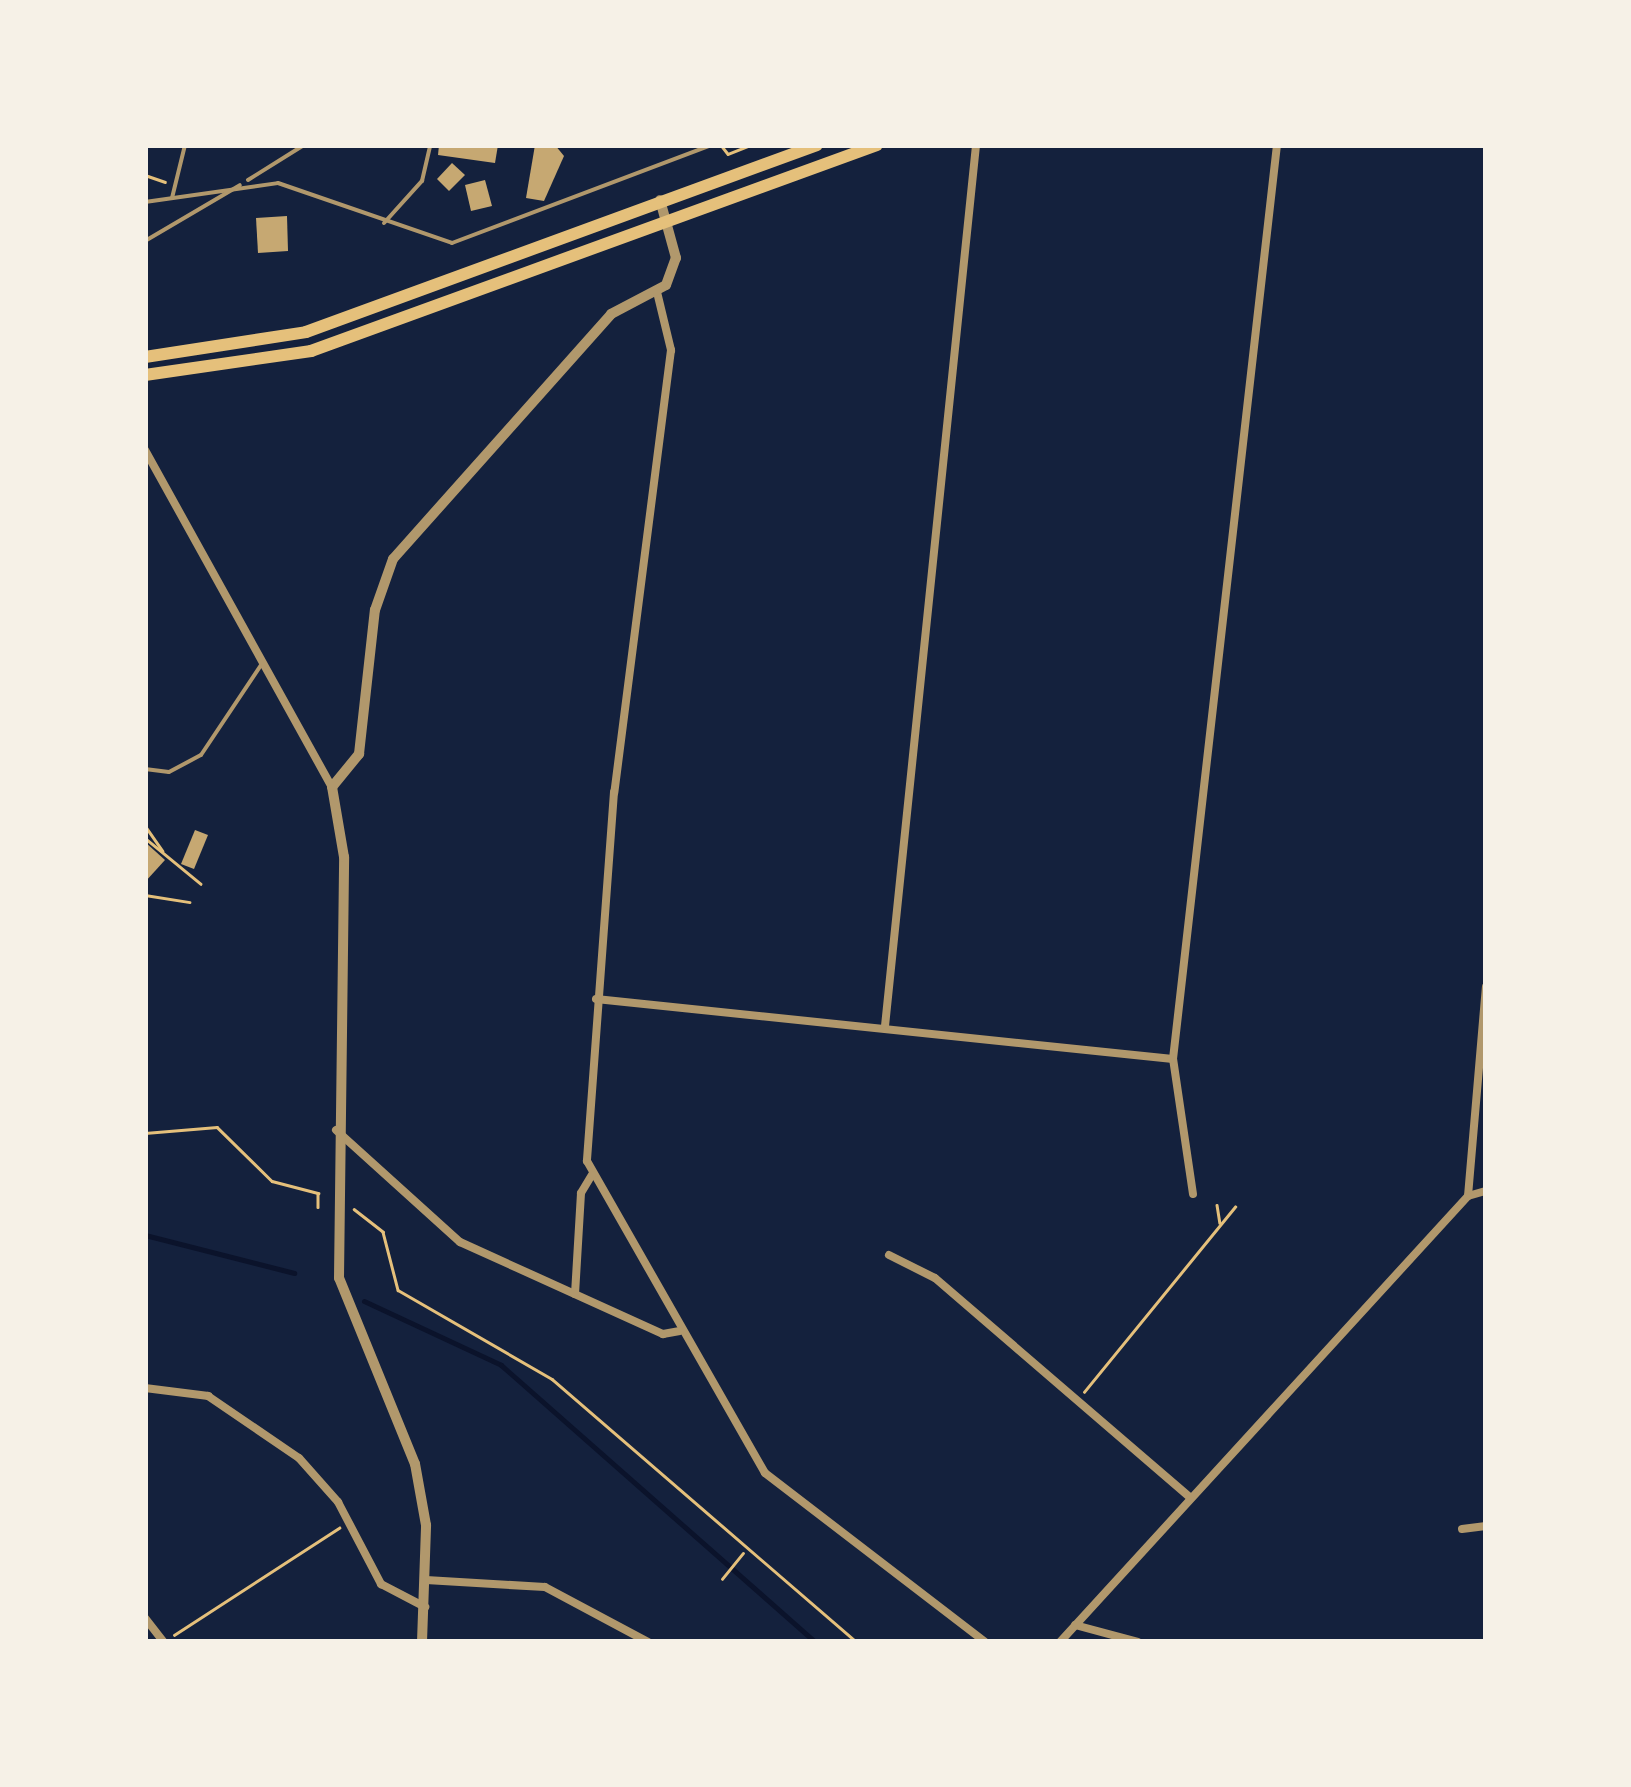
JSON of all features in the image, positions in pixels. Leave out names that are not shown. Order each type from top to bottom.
[{"type":"highway","points":[[145,357],[306,332],[817,145]]},
{"type":"highway","points":[[145,375],[312,351],[877,145]]},
{"type":"street","points":[[886,1026],[976,145]]},
{"type":"street","points":[[1193,1194],[1173,1059],[1277,145]]},
{"type":"street","points":[[332,787],[359,754],[374,610],[394,558],[611,314],[657,292],[676,258],[660,200]]},
{"type":"street","points":[[657,292],[671,350],[596,999],[585,1146],[592,1175],[765,1474],[985,1642]]},
{"type":"street","points":[[145,450],[332,787],[344,857],[336,1130],[338,1278],[415,1464],[426,1580],[422,1642]]},
{"type":"street","points":[[1468,1196],[1486,987]]},
{"type":"street","points":[[596,999],[886,1026],[1173,1059]]},
{"type":"street","points":[[336,1130],[448,1235],[663,1334],[680,1331]]},
{"type":"street","points":[[575,1294],[581,1193],[592,1175]]},
{"type":"street","points":[[1060,1642],[1468,1196],[1486,1191]]},
{"type":"street","points":[[889,1256],[935,1278],[1079,1398],[1190,1498]]},
{"type":"street","points":[[145,1388],[208,1396],[319,1474],[380,1584],[425,1608]]},
{"type":"street","points":[[1462,1529],[1486,1526]]},
{"type":"street","points":[[426,1580],[544,1588],[648,1642]]},
{"type":"street","points":[[145,1618],[164,1642]]},
{"type":"street","points":[[1075,1625],[1138,1642]]},
{"type":"lane","points":[[172,198],[171,183],[185,145]]},
{"type":"lane","points":[[145,241],[304,145]]},
{"type":"lane","points":[[383,224],[422,182],[430,145]]},
{"type":"lane","points":[[145,202],[246,181],[312,191],[383,224],[452,242],[711,145]]},
{"type":"lane","points":[[145,769],[169,772],[201,755],[263,662]]},
{"type":"path","points":[[719,145],[728,154],[750,145]]},
{"type":"path","points":[[145,175],[171,183]]},
{"type":"path","points":[[146,827],[166,848],[161,853]]},
{"type":"path","points":[[145,838],[201,884]]},
{"type":"path","points":[[145,895],[188,902]]},
{"type":"path","points":[[145,1133],[217,1127],[272,1181],[318,1194],[318,1207]]},
{"type":"path","points":[[1217,1204],[1220,1226]]},
{"type":"path","points":[[1079,1398],[1234,1207]]},
{"type":"path","points":[[354,1208],[383,1232],[398,1290],[552,1380],[744,1552],[857,1642]]},
{"type":"path","points":[[164,1642],[349,1522]]},
{"type":"path","points":[[723,1578],[744,1552]]},
{"type":"building","points":[[439,145],[498,145],[495,163],[438,155]]},
{"type":"building","points":[[535,145],[555,145],[564,156],[544,201],[526,198]]},
{"type":"building","points":[[452,163],[465,175],[449,191],[437,179]]},
{"type":"building","points":[[485,180],[492,206],[471,211],[465,185]]},
{"type":"building","points":[[287,216],[288,251],[258,253],[256,218]]},
{"type":"building","points":[[195,830],[208,835],[194,869],[181,864]]},
{"type":"building","points":[[145,842],[165,860],[145,882]]},
{"type":"waterway","points":[[145,1235],[294,1273]]},
{"type":"waterway","points":[[364,1301],[501,1365],[815,1642]]}]
